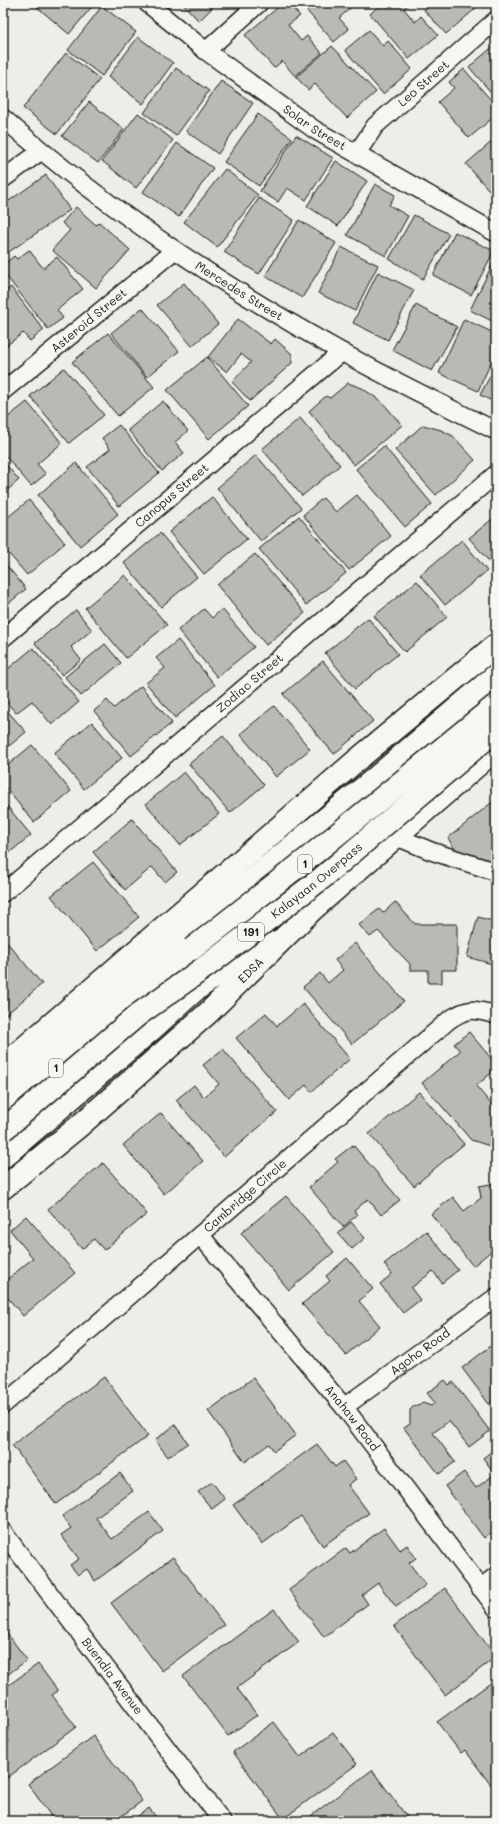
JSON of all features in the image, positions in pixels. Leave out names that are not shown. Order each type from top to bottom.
[{"type":"main road","points":[[3,1066],[357,760],[496,645]]},
{"type":"main road","points":[[3,1087],[99,1005],[373,780],[496,675]]},
{"type":"main road","name":"1","points":[[3,1116],[108,1020],[387,798],[496,699]]},
{"type":"main road","name":"Kalayaan Overpass","points":[[192,949],[307,860],[496,705]]},
{"type":"main road","name":"Kalayaan Overpass","points":[[6,1145],[138,1014],[208,965],[322,878],[496,730]]},
{"type":"main road","name":"EDSA","points":[[3,1188],[78,1127],[208,1013],[314,909],[496,749]]},
{"type":"main road","points":[[6,1145],[151,1030],[194,990],[314,909]]},
{"type":"street","name":"Solar Street","points":[[147,3],[206,51],[315,130],[496,233]]},
{"type":"street","points":[[206,51],[259,3]]},
{"type":"street","name":"Leo Street","points":[[356,153],[375,126],[496,20]]},
{"type":"street","name":"Mercedes Street","points":[[3,118],[41,151],[175,250],[272,312],[342,352],[496,431]]},
{"type":"street","points":[[3,179],[41,151]]},
{"type":"street","name":"Asteroid Street","points":[[3,391],[175,250]]},
{"type":"street","name":"Canopus Street","points":[[3,638],[342,352]]},
{"type":"street","name":"Zodiac Street","points":[[3,892],[496,474]]},
{"type":"street","points":[[397,837],[431,851],[496,872]]},
{"type":"street","name":"Cambridge Circle","points":[[3,1404],[449,1020],[463,1011],[478,1010],[496,1015]]},
{"type":"street","name":"Anahaw Road","points":[[200,1235],[344,1407],[496,1608]]},
{"type":"street","name":"Agoho Road","points":[[344,1407],[496,1297]]},
{"type":"street","name":"Buendia Avenue","points":[[3,1532],[222,1821]]},
{"type":"street","points":[[480,1588],[496,1576]]},
{"type":"building","points":[[41,3],[95,3],[69,34],[37,7]]},
{"type":"building","points":[[182,3],[217,3],[199,21]]},
{"type":"building","points":[[283,3],[288,3],[300,16],[288,25],[301,41],[307,36],[322,53],[295,76],[282,61],[274,68],[245,35]]},
{"type":"building","points":[[300,3],[352,3],[354,5],[339,18],[349,29],[334,42]]},
{"type":"building","points":[[382,3],[410,3],[404,9],[415,22],[421,16],[438,35],[409,59],[370,14]]},
{"type":"building","points":[[429,3],[471,3],[475,9],[446,34],[424,10],[430,4]]},
{"type":"building","points":[[102,6],[136,32],[102,76],[68,50]]},
{"type":"building","points":[[369,30],[383,46],[388,41],[412,69],[383,94],[345,50]]},
{"type":"building","points":[[138,37],[173,63],[143,104],[108,77]]},
{"type":"building","points":[[496,44],[496,98],[469,67]]},
{"type":"building","points":[[332,46],[376,92],[347,118],[315,84],[308,90],[296,77]]},
{"type":"building","points":[[66,53],[100,79],[57,134],[23,108]]},
{"type":"building","points":[[176,68],[209,91],[176,136],[144,113]]},
{"type":"building","points":[[464,69],[496,106],[496,115],[469,138],[438,102],[454,88],[449,82]]},
{"type":"building","points":[[221,81],[253,103],[218,154],[186,131]]},
{"type":"building","points":[[89,102],[124,129],[98,163],[62,136]]},
{"type":"building","points":[[138,113],[173,140],[136,188],[102,161]]},
{"type":"building","points":[[258,114],[292,138],[259,186],[224,162]]},
{"type":"building","points":[[296,135],[333,158],[306,200],[287,188],[278,202],[260,191]]},
{"type":"building","points":[[496,138],[496,198],[466,164]]},
{"type":"building","points":[[177,143],[213,168],[179,217],[143,192]]},
{"type":"building","points":[[336,161],[367,181],[338,226],[307,206]]},
{"type":"building","points":[[225,169],[258,195],[217,247],[184,222]]},
{"type":"building","points":[[46,175],[70,210],[3,256],[3,205]]},
{"type":"building","points":[[375,184],[395,195],[389,205],[408,216],[386,256],[347,235]]},
{"type":"building","points":[[259,198],[294,220],[259,274],[224,252]]},
{"type":"building","points":[[76,207],[96,225],[99,222],[130,250],[96,288],[52,250],[70,230],[62,223]]},
{"type":"building","points":[[414,215],[449,234],[423,279],[389,259]]},
{"type":"building","points":[[299,220],[336,243],[302,298],[265,276]]},
{"type":"building","points":[[455,232],[494,251],[471,295],[433,275]]},
{"type":"building","points":[[341,247],[378,265],[355,311],[318,293]]},
{"type":"building","points":[[29,250],[43,268],[57,257],[83,289],[57,310],[63,318],[48,329],[3,272],[3,265],[14,256],[17,259]]},
{"type":"building","points":[[494,261],[496,262],[496,323],[470,310]]},
{"type":"building","points":[[378,272],[414,290],[388,340],[353,323]]},
{"type":"building","points":[[184,283],[218,324],[192,346],[157,305]]},
{"type":"building","points":[[11,287],[44,330],[30,341],[23,333],[3,348],[3,293]]},
{"type":"building","points":[[416,305],[457,327],[432,371],[392,350]]},
{"type":"building","points":[[142,308],[179,351],[147,377],[111,333]]},
{"type":"building","points":[[238,319],[271,344],[275,339],[292,354],[292,363],[250,401],[232,382],[251,362],[241,354],[227,372],[208,357]]},
{"type":"building","points":[[464,319],[496,334],[496,351],[478,391],[439,373]]},
{"type":"building","points":[[108,333],[154,387],[118,416],[72,362]]},
{"type":"building","points":[[207,357],[248,406],[209,439],[167,390]]},
{"type":"building","points":[[496,365],[496,403],[480,395]]},
{"type":"building","points":[[64,368],[104,415],[69,443],[30,396]]},
{"type":"building","points":[[348,383],[362,388],[382,402],[402,425],[354,465],[309,411],[326,396],[330,398]]},
{"type":"building","points":[[163,401],[188,431],[175,442],[184,453],[162,471],[128,430]]},
{"type":"building","points":[[27,402],[62,443],[37,464],[46,474],[31,486],[3,453],[3,421]]},
{"type":"building","points":[[300,418],[340,465],[302,496],[262,449]]},
{"type":"building","points":[[119,425],[159,473],[119,506],[87,467],[110,449],[102,438]]},
{"type":"building","points":[[423,425],[441,430],[453,436],[475,460],[436,495],[395,450]]},
{"type":"building","points":[[384,446],[432,504],[405,527],[356,469]]},
{"type":"building","points":[[256,455],[301,508],[261,541],[217,488]]},
{"type":"building","points":[[3,461],[19,480],[3,494]]},
{"type":"building","points":[[76,463],[118,514],[80,546],[38,495]]},
{"type":"building","points":[[357,495],[391,536],[349,570],[303,515],[323,498],[336,512]]},
{"type":"building","points":[[212,497],[247,539],[204,574],[169,532]]},
{"type":"building","points":[[29,500],[65,543],[27,575],[3,547],[3,521]]},
{"type":"building","points":[[299,516],[346,573],[306,605],[259,549]]},
{"type":"building","points":[[496,516],[496,565],[494,567],[469,538]]},
{"type":"building","points":[[160,533],[197,577],[161,607],[124,563]]},
{"type":"building","points":[[462,540],[487,571],[445,605],[420,575]]},
{"type":"building","points":[[255,554],[305,613],[266,645],[217,585]]},
{"type":"building","points":[[3,561],[26,589],[3,608]]},
{"type":"building","points":[[125,575],[167,625],[126,658],[85,608]]},
{"type":"building","points":[[417,581],[447,617],[405,652],[374,616]]},
{"type":"building","points":[[204,609],[212,618],[222,609],[254,647],[217,677],[178,630]]},
{"type":"building","points":[[76,610],[92,630],[71,647],[81,660],[62,675],[35,643]]},
{"type":"building","points":[[368,618],[398,654],[355,689],[325,653]]},
{"type":"building","points":[[178,640],[215,685],[175,718],[146,683],[165,668],[156,658]]},
{"type":"building","points":[[105,644],[121,663],[81,696],[65,677]]},
{"type":"building","points":[[33,648],[79,702],[52,725],[32,701],[16,713],[3,698],[3,673]]},
{"type":"building","points":[[323,661],[373,721],[334,754],[283,694]]},
{"type":"building","points":[[141,686],[172,723],[131,756],[94,711],[107,700],[114,708]]},
{"type":"building","points":[[3,706],[26,732],[3,751]]},
{"type":"building","points":[[274,706],[310,749],[276,777],[240,734]]},
{"type":"building","points":[[92,722],[122,758],[84,789],[54,753]]},
{"type":"building","points":[[223,736],[264,785],[230,813],[189,764]]},
{"type":"building","points":[[32,745],[71,791],[34,822],[3,785],[3,769]]},
{"type":"building","points":[[184,772],[219,814],[180,845],[146,804]]},
{"type":"building","points":[[496,799],[496,865],[455,850],[448,838]]},
{"type":"building","points":[[7,806],[31,835],[3,858],[3,809]]},
{"type":"building","points":[[132,819],[177,872],[165,882],[152,867],[125,890],[93,852]]},
{"type":"building","points":[[93,862],[139,917],[97,951],[51,896]]},
{"type":"building","points":[[395,902],[415,924],[457,924],[457,970],[442,970],[442,983],[428,983],[428,970],[410,970],[410,964],[378,931],[370,937],[359,925],[379,909],[383,913]]},
{"type":"building","points":[[478,917],[496,922],[496,965],[467,957]]},
{"type":"building","points":[[5,940],[42,984],[3,1017],[3,942]]},
{"type":"building","points":[[355,943],[404,1001],[352,1044],[303,987],[320,973],[328,983],[343,970],[335,960]]},
{"type":"building","points":[[303,1004],[350,1059],[311,1092],[306,1085],[289,1100],[236,1038],[266,1013],[277,1026]]},
{"type":"building","points":[[469,1032],[496,1064],[496,1069],[476,1086],[496,1110],[496,1148],[471,1140],[422,1083],[460,1051],[454,1044]]},
{"type":"building","points":[[223,1049],[277,1112],[224,1157],[176,1100],[194,1085],[204,1097],[219,1084],[203,1065]]},
{"type":"building","points":[[419,1092],[464,1144],[414,1186],[369,1134]]},
{"type":"building","points":[[161,1113],[203,1161],[164,1194],[123,1145]]},
{"type":"building","points":[[353,1145],[400,1200],[381,1215],[368,1199],[354,1211],[357,1215],[343,1227],[309,1187],[338,1162],[335,1159]]},
{"type":"building","points":[[103,1163],[147,1214],[104,1250],[94,1239],[82,1249],[48,1209]]},
{"type":"building","points":[[496,1183],[496,1247],[473,1266],[431,1214],[453,1197],[464,1211],[481,1198],[479,1186]]},
{"type":"building","points":[[286,1196],[334,1252],[289,1290],[241,1233]]},
{"type":"building","points":[[26,1216],[75,1273],[23,1316],[3,1292],[3,1283],[33,1258],[10,1230]]},
{"type":"building","points":[[351,1222],[365,1238],[352,1249],[338,1233]]},
{"type":"building","points":[[426,1231],[458,1270],[442,1283],[433,1271],[411,1288],[420,1300],[403,1313],[380,1284],[392,1274],[384,1264]]},
{"type":"building","points":[[347,1258],[373,1289],[359,1301],[380,1326],[346,1355],[302,1304],[330,1281],[326,1276]]},
{"type":"building","points":[[496,1342],[496,1399],[489,1404],[462,1368]]},
{"type":"building","points":[[104,1377],[148,1436],[56,1504],[12,1445]]},
{"type":"building","points":[[253,1378],[296,1435],[274,1451],[269,1444],[245,1462],[208,1411]]},
{"type":"building","points":[[445,1380],[449,1385],[453,1382],[490,1431],[469,1447],[449,1421],[433,1433],[455,1462],[439,1474],[404,1428],[410,1424],[410,1410],[414,1406],[423,1403],[431,1406],[435,1403],[427,1393]]},
{"type":"building","points":[[175,1425],[188,1443],[168,1457],[155,1440]]},
{"type":"building","points":[[317,1444],[335,1467],[343,1461],[356,1479],[348,1485],[369,1513],[323,1546],[301,1516],[262,1544],[233,1505]]},
{"type":"building","points":[[496,1448],[496,1529],[484,1538],[445,1486],[464,1472],[476,1488],[495,1474],[483,1458]]},
{"type":"building","points":[[120,1473],[133,1491],[96,1518],[112,1539],[149,1512],[163,1531],[95,1581],[87,1569],[78,1575],[70,1565],[79,1559],[61,1535],[71,1528],[62,1516]]},
{"type":"building","points":[[212,1482],[225,1499],[212,1509],[198,1492]]},
{"type":"building","points":[[384,1528],[400,1550],[407,1545],[416,1558],[409,1563],[426,1585],[396,1607],[378,1583],[362,1595],[368,1604],[324,1637],[289,1590],[346,1548],[350,1553]]},
{"type":"building","points":[[173,1557],[224,1625],[162,1671],[111,1603]]},
{"type":"building","points":[[445,1588],[496,1657],[445,1695],[394,1626]]},
{"type":"building","points":[[274,1609],[299,1642],[237,1688],[257,1715],[228,1736],[183,1676]]},
{"type":"building","points":[[3,1628],[27,1660],[3,1678]]},
{"type":"building","points":[[38,1664],[58,1691],[52,1695],[76,1727],[7,1778],[3,1773],[3,1689]]},
{"type":"building","points":[[496,1679],[496,1779],[490,1784],[465,1750],[461,1753],[437,1722]]},
{"type":"building","points":[[274,1722],[300,1757],[333,1733],[357,1764],[283,1819],[233,1752]]},
{"type":"building","points":[[93,1736],[142,1801],[115,1821],[45,1821],[51,1816],[28,1784]]},
{"type":"building","points":[[372,1770],[410,1821],[304,1821]]},
{"type":"building","points":[[149,1808],[159,1821],[131,1821]]}]
